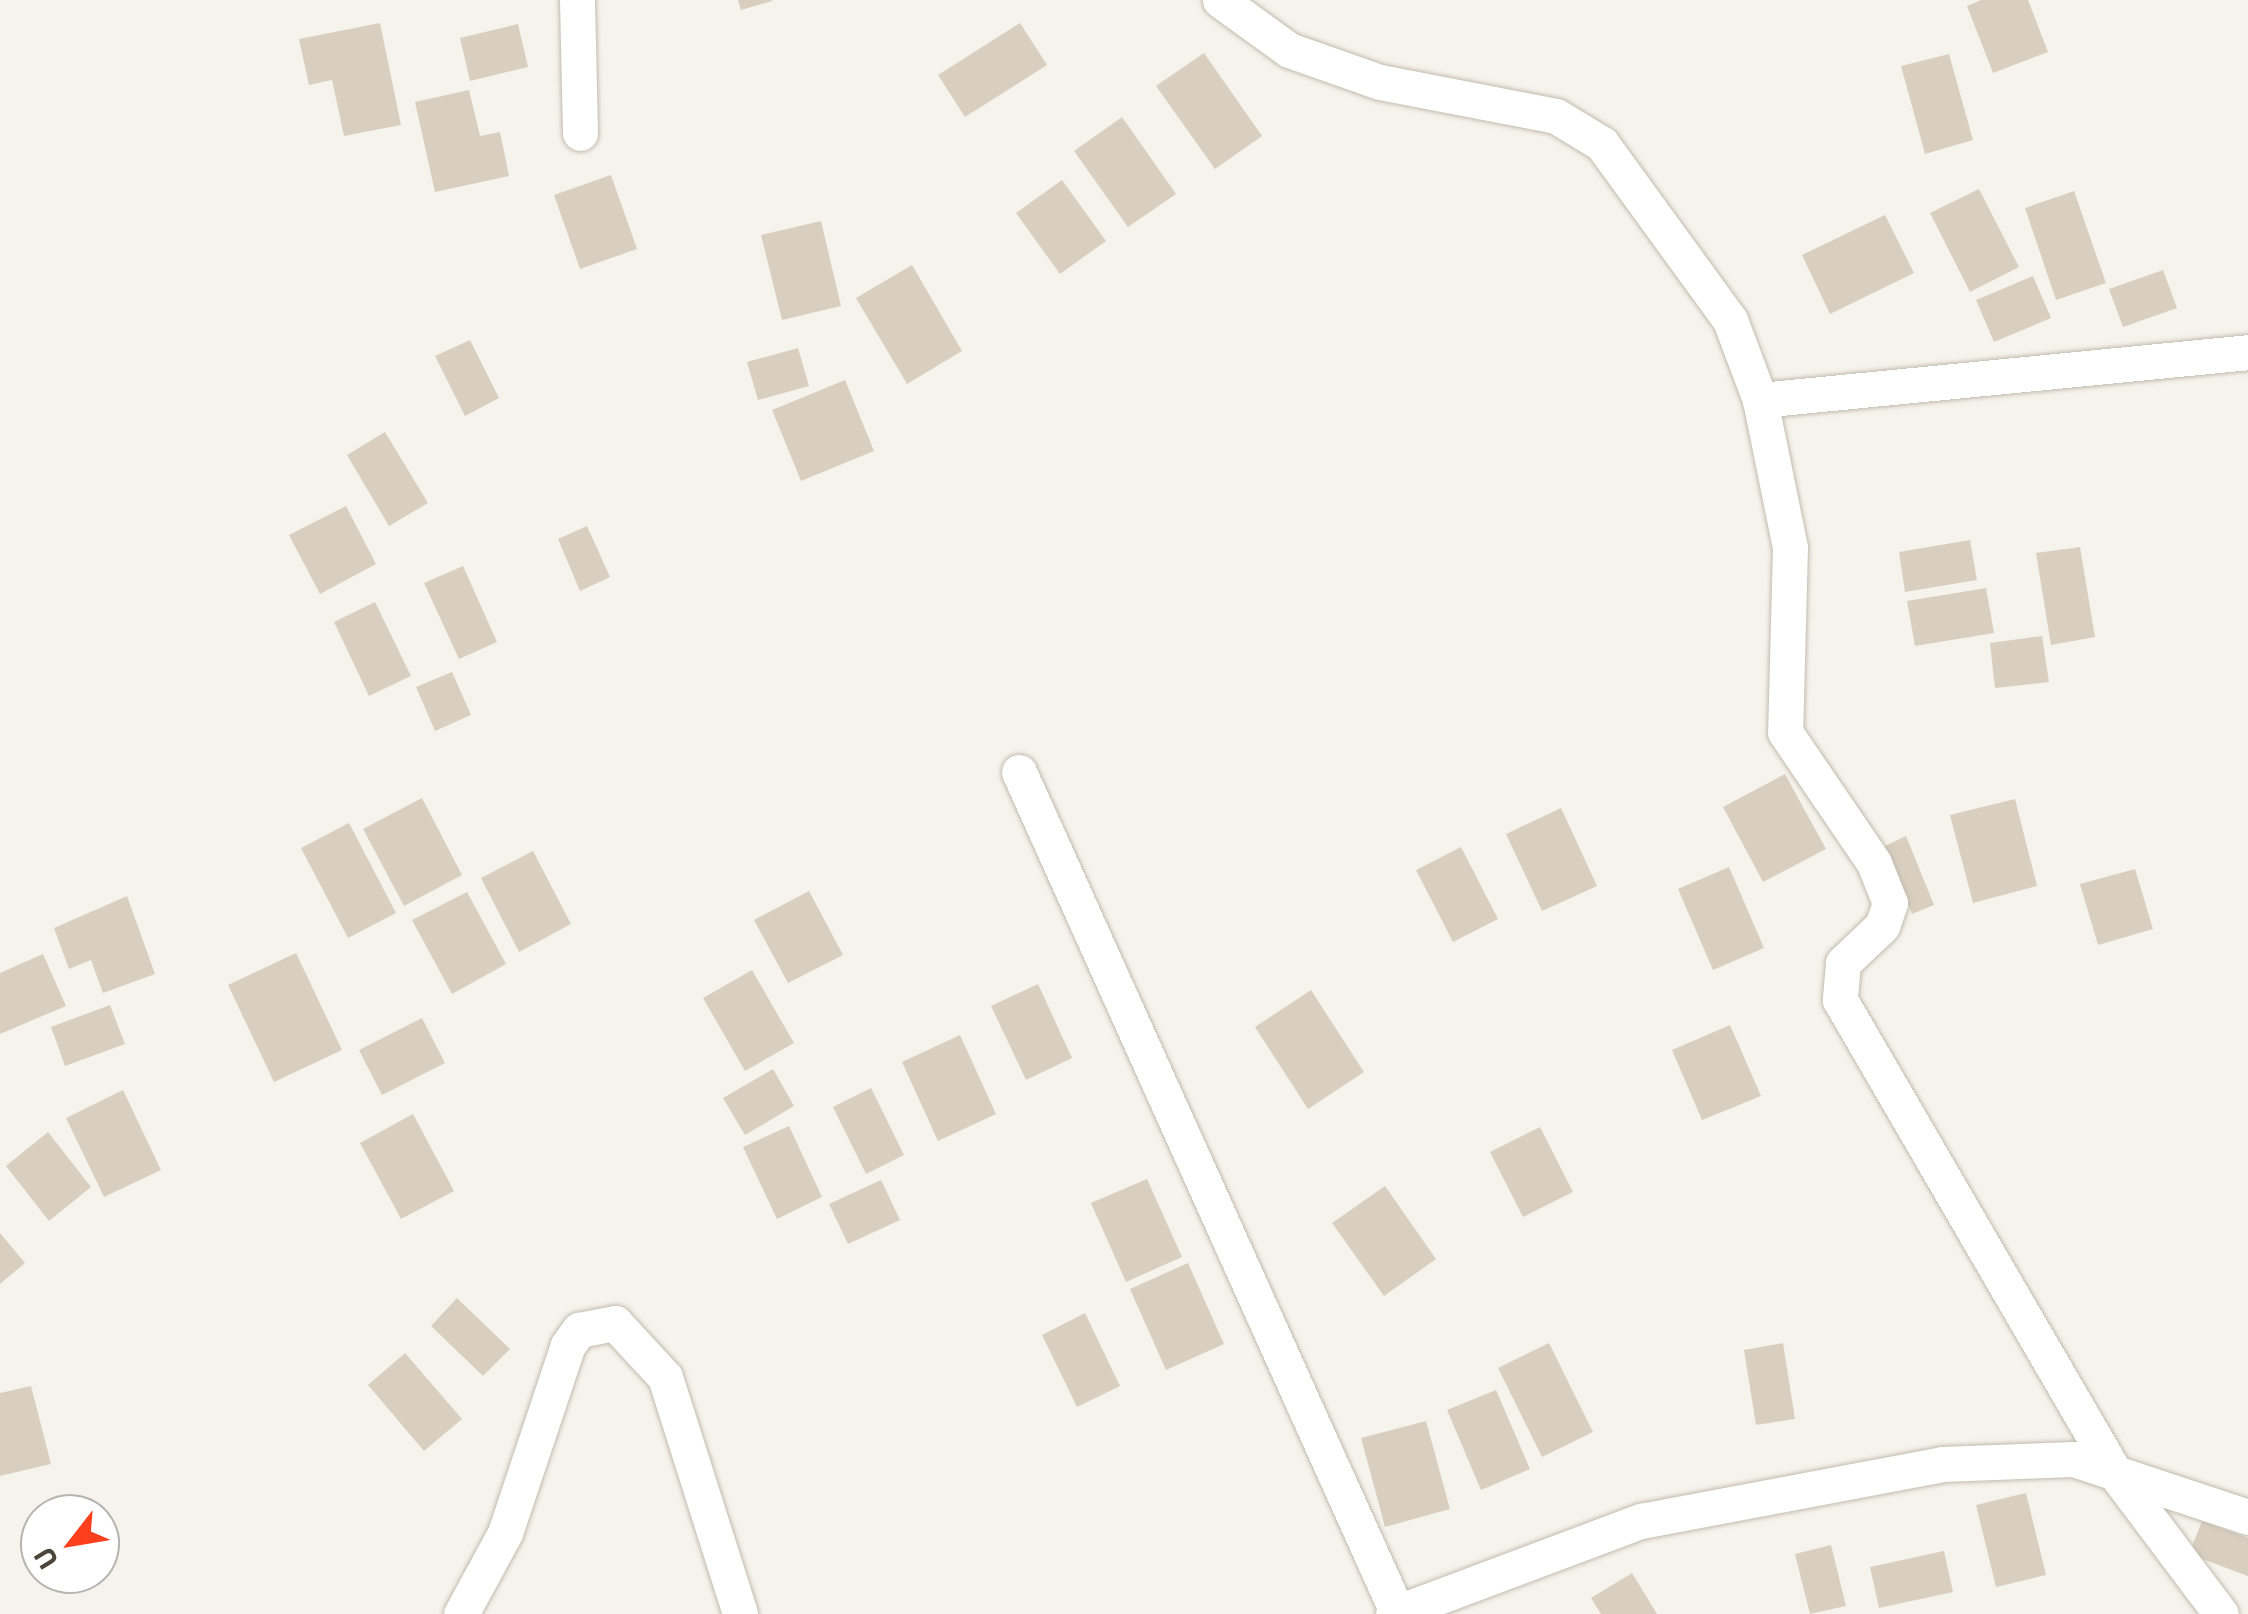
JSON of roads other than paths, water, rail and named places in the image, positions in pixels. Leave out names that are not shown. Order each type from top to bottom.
[{"type":"street","points":[[577,0],[580,133]]},
{"type":"street","points":[[1220,0],[1289,50],[1380,82],[1556,116],[1602,144],[1730,320],[1760,400],[1790,547],[1785,732],[1874,863],[1890,903],[1882,926],[1843,964],[1840,1000],[2115,1473],[2221,1614]]},
{"type":"street","points":[[1760,400],[2248,352]]},
{"type":"street","points":[[1019,772],[1395,1613],[1642,1520],[1792,1491],[2019,1456],[2115,1473],[2248,1517]]},
{"type":"street","points":[[462,1614],[505,1533],[568,1345],[579,1330],[614,1323],[664,1378],[740,1614]]}]
